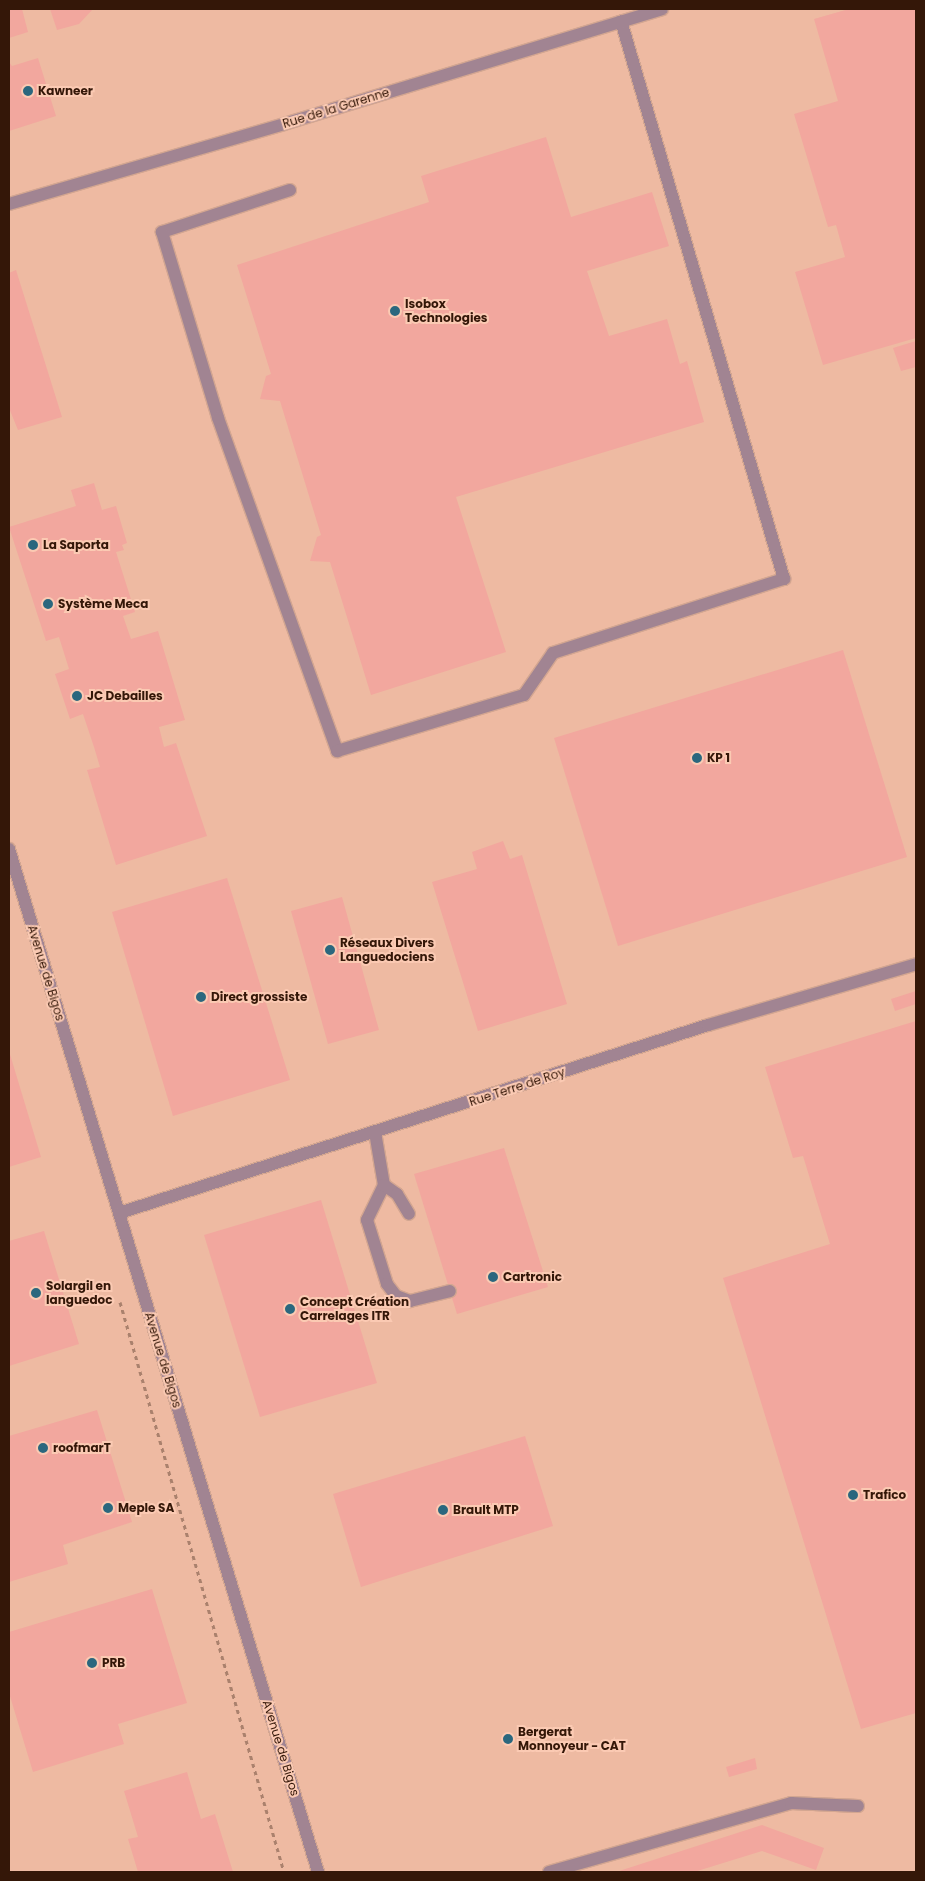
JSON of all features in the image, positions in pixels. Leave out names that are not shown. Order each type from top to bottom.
[{"type":"street","name":"Rue de la Garenne","points":[[9,204],[284,124],[662,9]]},
{"type":"street","points":[[290,190],[162,232],[218,418],[338,751],[524,695],[553,653],[784,579],[621,21]]},
{"type":"street","name":"Avenue de Bigos","points":[[9,848],[318,1872]]},
{"type":"street","name":"Rue Terre de Roy","points":[[119,1213],[708,1025],[916,964]]},
{"type":"street","points":[[375,1132],[384,1185],[367,1220],[386,1284],[396,1296],[410,1301],[450,1292]]},
{"type":"street","points":[[384,1185],[397,1194],[409,1214]]},
{"type":"street","points":[[549,1872],[791,1803],[858,1806]]},
{"type":"path","points":[[118,1296],[284,1872]]},
{"type":"shaded area","points":[[9,9],[916,9],[916,1872],[9,1872]]},
{"type":"building","points":[[9,9],[22,9],[28,32],[9,38]]},
{"type":"building","points":[[50,9],[93,9],[79,24],[57,30]]},
{"type":"building","points":[[849,9],[916,9],[916,338],[823,365],[795,272],[845,257],[836,225],[828,227],[794,114],[838,101],[814,19]]},
{"type":"building","name":"Kawneer","points":[[38,58],[56,116],[9,131],[9,62],[12,66]]},
{"type":"building","points":[[546,137],[571,217],[652,192],[669,246],[587,271],[609,336],[667,319],[680,364],[687,361],[704,422],[456,497],[506,652],[371,695],[330,562],[310,561],[317,537],[321,535],[280,401],[260,399],[266,376],[271,374],[237,265],[429,202],[421,176]]},
{"type":"building","points":[[16,270],[62,417],[18,430],[9,408],[9,273]]},
{"type":"building","points":[[916,341],[916,367],[901,371],[893,348]]},
{"type":"building","points":[[94,483],[102,510],[116,506],[127,543],[122,545],[124,550],[116,552],[135,612],[123,616],[131,639],[158,631],[185,720],[159,727],[164,747],[176,743],[207,836],[116,865],[87,770],[100,767],[94,747],[83,714],[70,719],[55,674],[69,669],[59,637],[46,641],[9,527],[76,506],[71,490]]},
{"type":"building","points":[[843,650],[907,857],[618,946],[554,738]]},
{"type":"building","points":[[503,841],[510,859],[522,855],[567,1004],[478,1031],[432,882],[477,869],[472,852]]},
{"type":"building","name":"Direct grossiste","points":[[227,878],[290,1080],[173,1116],[112,912]]},
{"type":"building","name":"Réseaux Divers Languedociens","points":[[342,897],[379,1030],[328,1044],[291,911]]},
{"type":"building","points":[[916,991],[916,1004],[895,1011],[891,999]]},
{"type":"building","name":"Trafico","points":[[916,1021],[916,1713],[861,1729],[723,1278],[830,1244],[803,1156],[793,1158],[765,1067]]},
{"type":"building","points":[[9,1051],[41,1157],[9,1167]]},
{"type":"building","points":[[504,1148],[548,1287],[457,1314],[414,1174]]},
{"type":"building","name":"Concept Création Carrelages ITR","points":[[321,1200],[377,1383],[260,1417],[204,1235]]},
{"type":"building","name":"Solargil en languedoc","points":[[44,1231],[79,1344],[9,1366],[9,1241]]},
{"type":"building","points":[[97,1410],[132,1522],[63,1545],[68,1564],[9,1582],[9,1436]]},
{"type":"building","name":"Brault MTP","points":[[525,1436],[553,1526],[361,1587],[333,1494]]},
{"type":"building","name":"PRB","points":[[152,1589],[187,1703],[118,1724],[124,1744],[33,1772],[9,1693],[9,1632]]},
{"type":"building","points":[[755,1758],[757,1769],[729,1777],[726,1767]]},
{"type":"building","points":[[187,1772],[201,1819],[215,1814],[233,1872],[138,1872],[128,1839],[138,1837],[124,1791]]},
{"type":"building","points":[[762,1825],[824,1848],[816,1870],[762,1851],[694,1872],[616,1872]]},
{"type":"place","name":"Kawneer","points":[[28,91]]},
{"type":"place","name":"Isobox Technologies","points":[[395,311]]},
{"type":"place","name":"La Saporta","points":[[33,545]]},
{"type":"place","name":"Système Meca","points":[[48,604]]},
{"type":"place","name":"JC Debailles","points":[[77,696]]},
{"type":"place","name":"KP 1","points":[[697,758]]},
{"type":"place","name":"Réseaux Divers Languedociens","points":[[330,950]]},
{"type":"place","name":"Direct grossiste","points":[[201,997]]},
{"type":"place","name":"Cartronic","points":[[493,1277]]},
{"type":"place","name":"Solargil en languedoc","points":[[36,1293]]},
{"type":"place","name":"Concept Création Carrelages ITR","points":[[290,1309]]},
{"type":"place","name":"roofmarT","points":[[43,1448]]},
{"type":"place","name":"Trafico","points":[[853,1495]]},
{"type":"place","name":"Meple SA","points":[[108,1508]]},
{"type":"place","name":"Brault MTP","points":[[443,1510]]},
{"type":"place","name":"PRB","points":[[92,1663]]},
{"type":"place","name":"Bergerat Monnoyeur - CAT","points":[[508,1739]]}]
